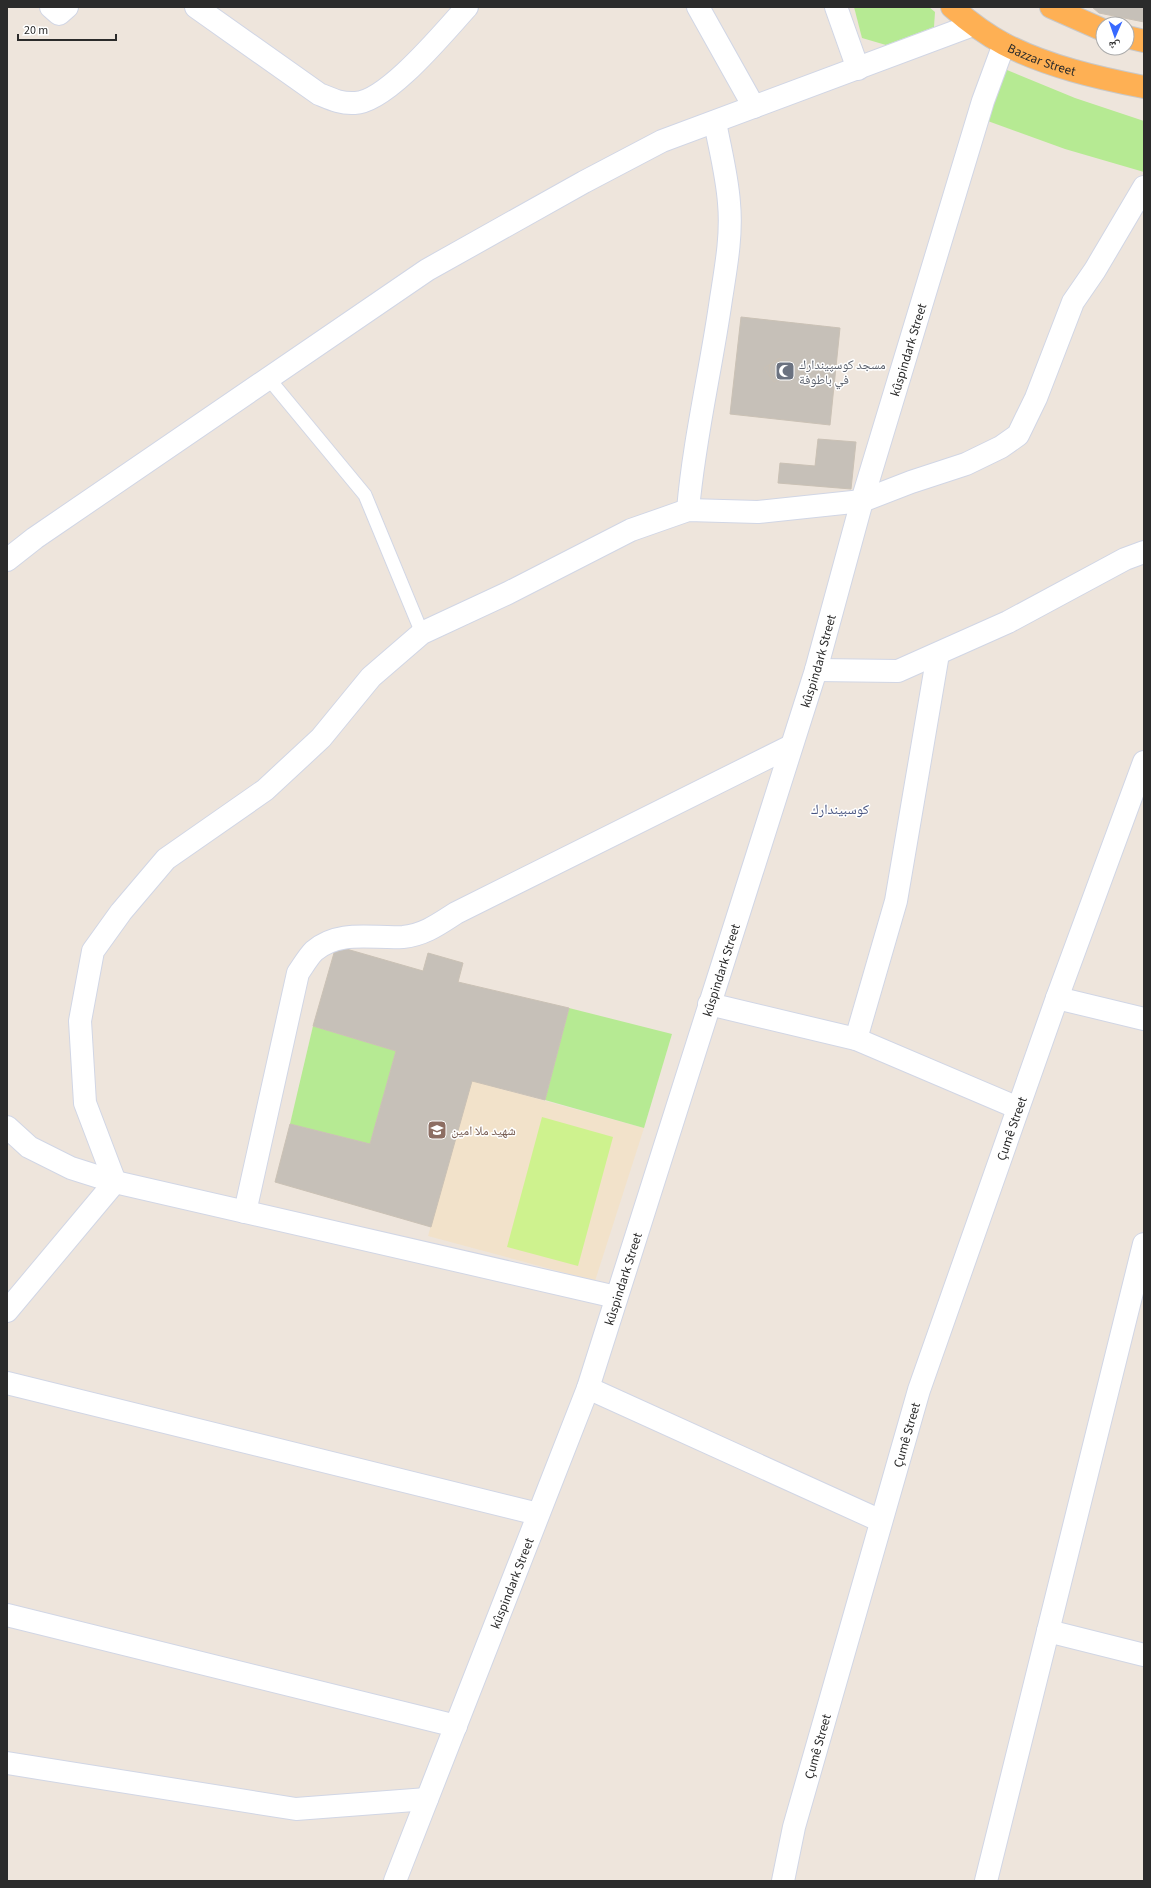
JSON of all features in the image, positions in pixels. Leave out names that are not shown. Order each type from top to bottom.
[{"type":"highway","name":"Bazzar Street","points":[[952,7],[973,25],[1004,44],[1056,65],[1144,87]]},
{"type":"highway","points":[[1057,9],[1095,26]]},
{"type":"street","points":[[51,7],[58,14],[67,7]]},
{"type":"street","points":[[196,7],[319,94],[338,102],[356,103],[378,96],[397,81],[467,7]]},
{"type":"street","points":[[698,7],[754,107]]},
{"type":"street","points":[[836,7],[858,68]]},
{"type":"street","points":[[7,560],[35,538],[427,270],[584,182],[662,141],[973,25]]},
{"type":"street","name":"kûspindark Street","points":[[395,1881],[588,1388],[816,670],[862,501],[983,101],[1004,44]]},
{"type":"street","points":[[688,510],[692,466],[718,322],[729,246],[729,204],[715,122]]},
{"type":"street","points":[[114,1182],[85,1103],[80,1021],[93,951],[121,912],[166,859],[265,790],[321,738],[371,677],[422,633],[508,593],[631,530],[688,510],[758,512],[862,501],[911,482],[966,464],[1001,447],[1018,435],[1036,398],[1073,302],[1095,270],[1144,187]]},
{"type":"street","points":[[816,670],[898,671],[1008,622],[1125,559],[1144,552]]},
{"type":"street","points":[[856,1039],[896,901],[938,654]]},
{"type":"street","points":[[245,1212],[298,973],[314,952],[328,941],[349,937],[404,937],[427,932],[456,914],[791,746]]},
{"type":"street","name":"Çumê Street","points":[[783,1881],[794,1827],[919,1390],[1057,998],[1144,762]]},
{"type":"street","points":[[1057,998],[1144,1019]]},
{"type":"street","points":[[709,1004],[856,1039],[1018,1108]]},
{"type":"street","points":[[7,1127],[28,1148],[71,1168],[114,1182],[616,1297]]},
{"type":"street","points":[[7,1311],[114,1182]]},
{"type":"street","points":[[986,1881],[1144,1244]]},
{"type":"street","points":[[7,1383],[538,1514]]},
{"type":"street","points":[[588,1388],[881,1522]]},
{"type":"street","points":[[7,1615],[456,1726]]},
{"type":"street","points":[[1048,1631],[1144,1655]]},
{"type":"street","points":[[7,1763],[296,1809],[427,1799]]},
{"type":"lane","points":[[268,379],[365,495],[422,633]]},
{"type":"shaded area","points":[[472,1081],[644,1128],[595,1281],[428,1236]]},
{"type":"green space","points":[[854,7],[929,7],[935,12],[934,27],[886,45],[862,38]]},
{"type":"green space","points":[[1002,68],[1075,98],[1144,121],[1144,172],[1065,149],[985,120]]},
{"type":"green space","points":[[569,1008],[672,1034],[644,1128],[545,1100]]},
{"type":"green space","points":[[313,1026],[396,1051],[370,1144],[290,1124]]},
{"type":"green space","points":[[542,1117],[613,1137],[578,1266],[507,1247]]},
{"type":"building","points":[[1092,7],[1144,7],[1144,22],[1135,20],[1135,16],[1114,16],[1099,13]]},
{"type":"building","name":"مسجد كوسپيندارك في باطوفة","points":[[741,317],[840,328],[830,425],[730,414]]},
{"type":"building","points":[[780,358],[790,372],[774,382],[764,368]]},
{"type":"building","points":[[777,361],[784,366],[785,369],[780,376],[777,377],[770,372],[769,369],[774,362]]},
{"type":"building","points":[[813,361],[823,376],[807,385],[797,371]]},
{"type":"building","points":[[810,365],[817,370],[818,373],[813,380],[810,381],[803,376],[802,373],[807,366]]},
{"type":"building","points":[[818,439],[856,442],[851,489],[778,483],[780,463],[815,466]]},
{"type":"building","points":[[336,946],[423,971],[428,953],[463,963],[458,982],[569,1008],[545,1100],[472,1081],[431,1227],[275,1182],[290,1124],[370,1144],[396,1051],[313,1026]]},
{"type":"place","name":"مسجد كوسپيندارك في باطوفة","points":[[785,371]]},
{"type":"place","name":"شهيد ملا امين","points":[[437,1130]]},
{"type":"district","name":"كوسبيندارك","points":[[840,809]]}]
